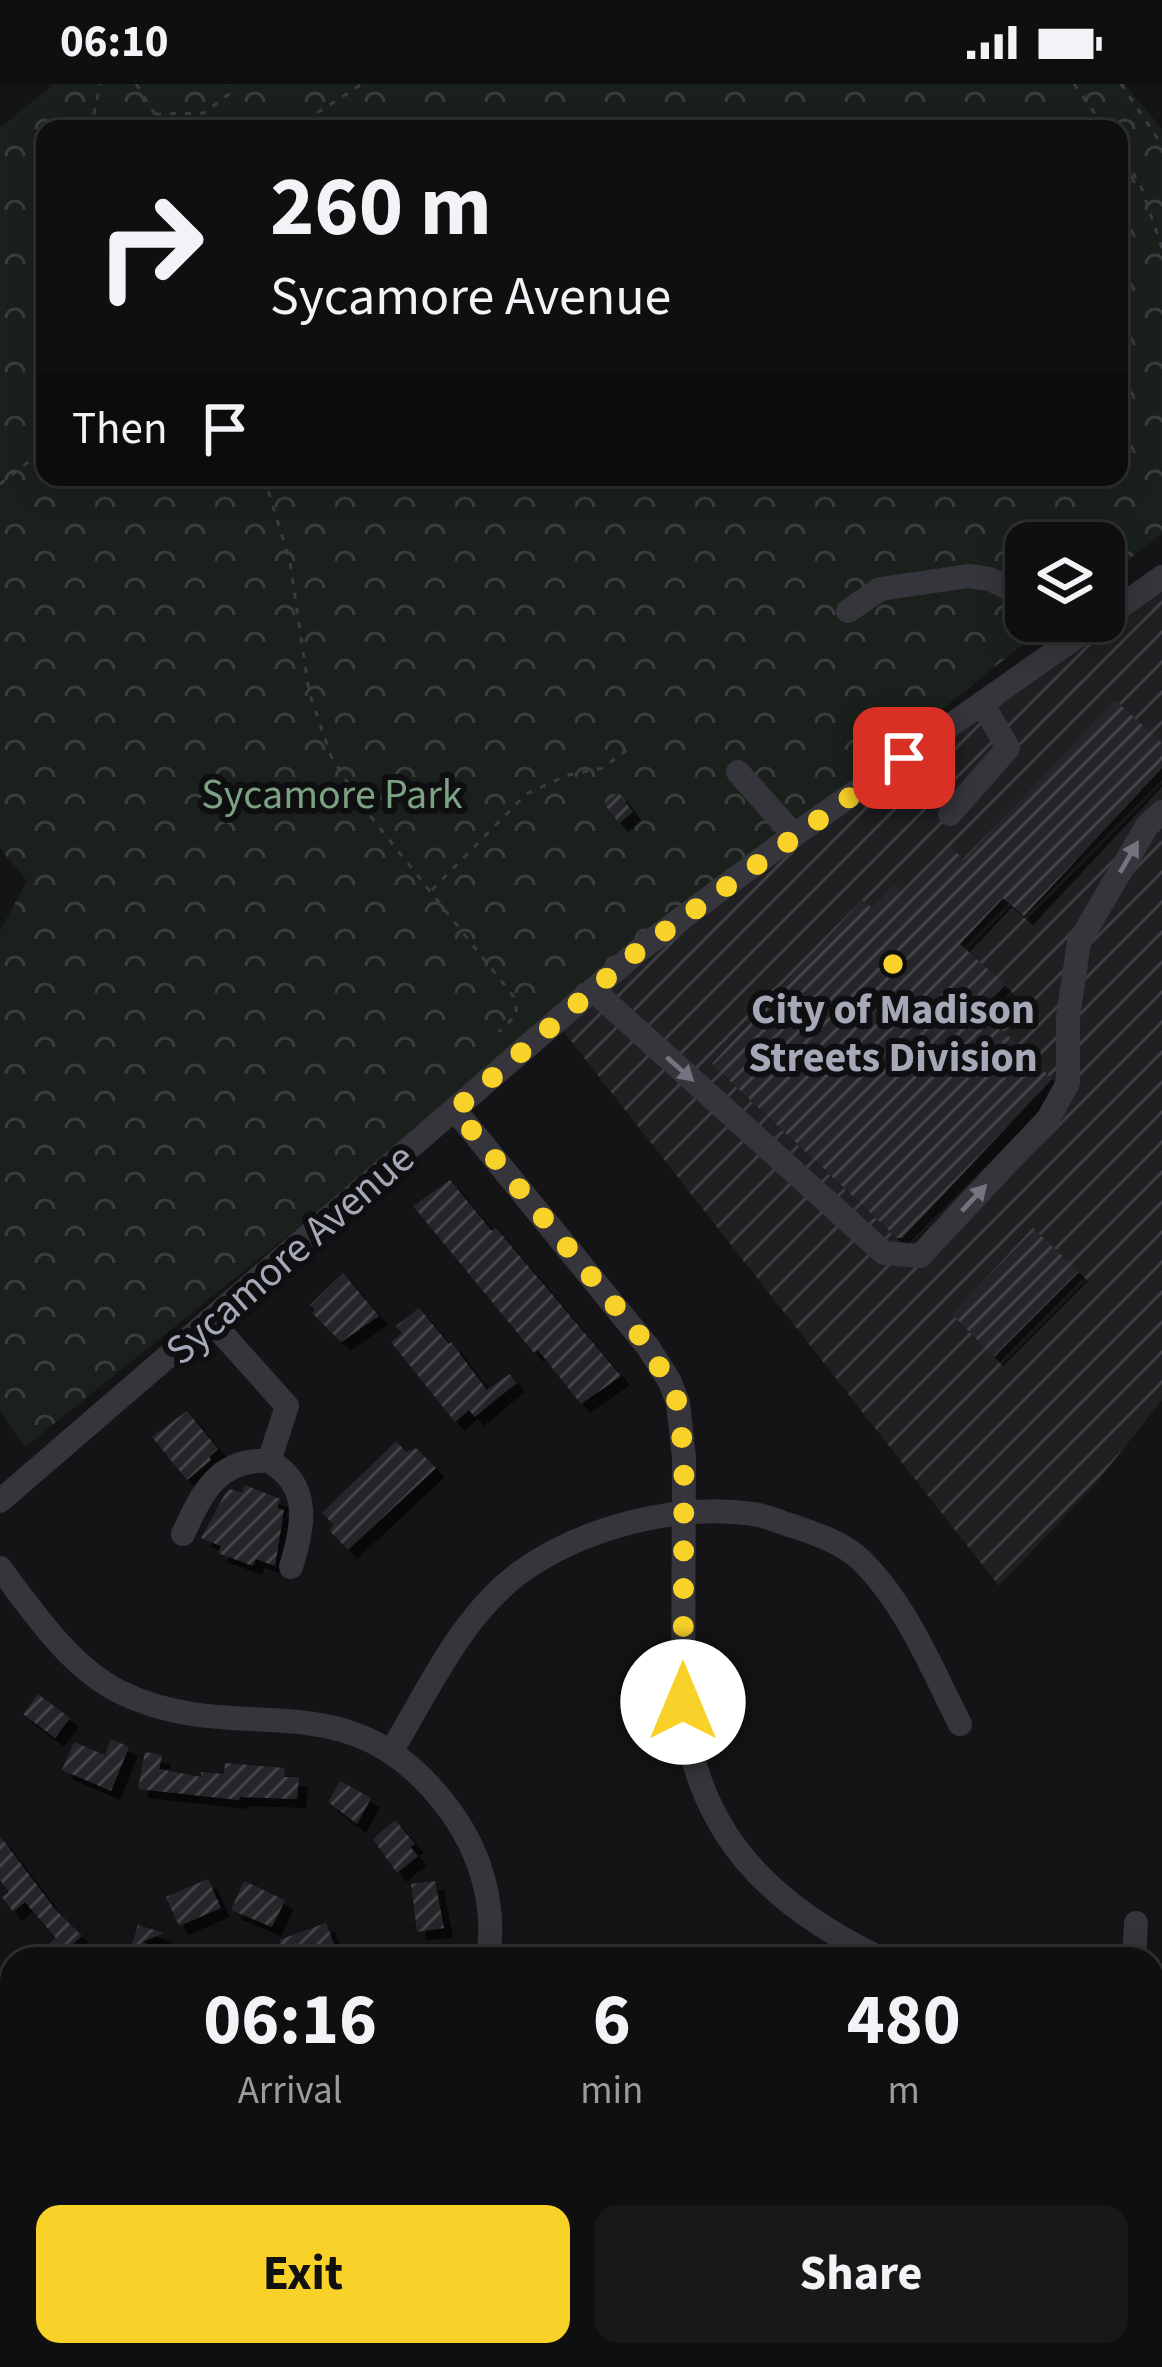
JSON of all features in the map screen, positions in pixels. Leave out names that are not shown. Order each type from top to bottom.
[{"type":"street","points":[[848,611],[880,589],[970,576],[1005,586]]},
{"type":"street","name":"Sycamore Avenue","points":[[1125,603],[1162,577]]},
{"type":"street","name":"Sycamore Avenue","points":[[0,1501],[639,950],[1070,642]]},
{"type":"street","points":[[950,814],[1008,748],[982,703]]},
{"type":"street","points":[[738,772],[794,835]]},
{"type":"street","points":[[593,990],[884,1253],[920,1256],[1048,1119],[1068,1083],[1068,1017],[1079,942],[1147,826],[1162,812]]},
{"type":"street","points":[[455,1110],[660,1363],[678,1403],[682,1428],[683,1702],[688,1742],[703,1788],[734,1846],[770,1888],[815,1925],[858,1947]]},
{"type":"street","points":[[210,1320],[287,1406],[269,1461]]},
{"type":"street","points":[[183,1534],[217,1475],[234,1464],[269,1461],[290,1478],[304,1511],[291,1567]]},
{"type":"street","points":[[392,1752],[455,1644],[518,1574],[584,1537],[631,1520],[683,1515],[754,1514],[823,1536],[860,1559],[902,1613],[960,1724]]},
{"type":"street","points":[[0,1568],[33,1613],[73,1655],[117,1690],[191,1712],[323,1724],[356,1734],[412,1766],[446,1805],[476,1855],[490,1915],[489,1947]]},
{"type":"street","points":[[1135,1947],[1136,1923]]},
{"type":"path","points":[[93,120],[100,84]]},
{"type":"path","points":[[136,84],[156,120]]},
{"type":"path","points":[[154,114],[204,113],[229,94],[230,84]]},
{"type":"path","points":[[306,120],[362,84]]},
{"type":"path","points":[[1074,84],[1100,120]]},
{"type":"path","points":[[1121,84],[1162,146]]},
{"type":"path","points":[[1128,162],[1162,248]]},
{"type":"path","points":[[0,484],[36,456]]},
{"type":"path","points":[[267,486],[290,562],[309,692],[331,756],[359,802],[514,997],[517,1014],[499,1031]]},
{"type":"path","points":[[430,891],[526,794],[602,768],[628,749]]},
{"type":"shaded area","points":[[1162,577],[1162,1400],[1096,1483],[999,1586],[556,1022],[1073,642],[1125,642],[1125,604]]},
{"type":"green space","name":"Sycamore Park","points":[[54,84],[1124,84],[1162,129],[1162,533],[1125,563],[1125,522],[1005,522],[1005,642],[1026,642],[25,1447],[0,1411],[0,931],[27,881],[0,848],[0,128]]},
{"type":"building","name":"City of Madison Streets Division","points":[[1115,700],[1162,743],[1162,768],[1024,916],[1003,898],[960,944],[1005,985],[981,1009],[1052,1079],[897,1238],[712,1064],[862,900],[872,908],[894,885],[905,894],[950,847],[964,860]]},
{"type":"building","points":[[618,792],[633,812],[619,823],[604,804]]},
{"type":"building","points":[[450,1180],[621,1376],[581,1404],[538,1350],[534,1353],[413,1206]]},
{"type":"building","points":[[1033,1228],[1079,1272],[994,1357],[952,1314]]},
{"type":"building","points":[[343,1273],[379,1316],[341,1342],[312,1313],[315,1310],[310,1305]]},
{"type":"building","points":[[419,1308],[487,1390],[510,1374],[516,1383],[475,1417],[469,1410],[455,1422],[391,1342],[402,1333],[396,1326]]},
{"type":"building","points":[[187,1411],[218,1449],[187,1480],[152,1437]]},
{"type":"building","points":[[396,1441],[406,1452],[416,1448],[436,1468],[348,1550],[330,1531],[333,1524],[322,1513]]},
{"type":"building","points":[[245,1485],[280,1499],[277,1508],[284,1510],[275,1566],[256,1559],[253,1566],[218,1553],[221,1546],[201,1538],[226,1492],[242,1493]]},
{"type":"building","points":[[38,1694],[70,1718],[55,1738],[23,1714]]},
{"type":"building","points":[[111,1739],[129,1747],[111,1791],[62,1770],[74,1742],[105,1755]]},
{"type":"building","points":[[145,1752],[162,1755],[159,1769],[201,1777],[201,1772],[224,1774],[225,1763],[285,1768],[284,1777],[299,1777],[297,1799],[239,1800],[138,1789]]},
{"type":"building","points":[[340,1781],[371,1798],[357,1824],[328,1802]]},
{"type":"building","points":[[395,1820],[415,1844],[410,1847],[418,1856],[397,1873],[373,1839]]},
{"type":"building","points":[[0,1836],[55,1909],[82,1936],[69,1947],[46,1947],[56,1938],[25,1902],[13,1912],[2,1897],[9,1892],[0,1880]]},
{"type":"building","points":[[208,1879],[221,1908],[179,1926],[166,1897]]},
{"type":"building","points":[[244,1881],[285,1900],[272,1927],[231,1910]]},
{"type":"building","points":[[435,1881],[444,1928],[417,1932],[411,1884]]},
{"type":"building","points":[[326,1923],[335,1947],[282,1947],[279,1940]]},
{"type":"building","points":[[138,1925],[164,1933],[142,1942],[155,1947],[131,1947]]},
{"type":"place","name":"City of Madison Streets Division","points":[[893,964]]},
{"type":"route","points":[[683,1702],[684,1458],[678,1403],[670,1382],[649,1347],[455,1110],[639,950],[904,758]]}]
